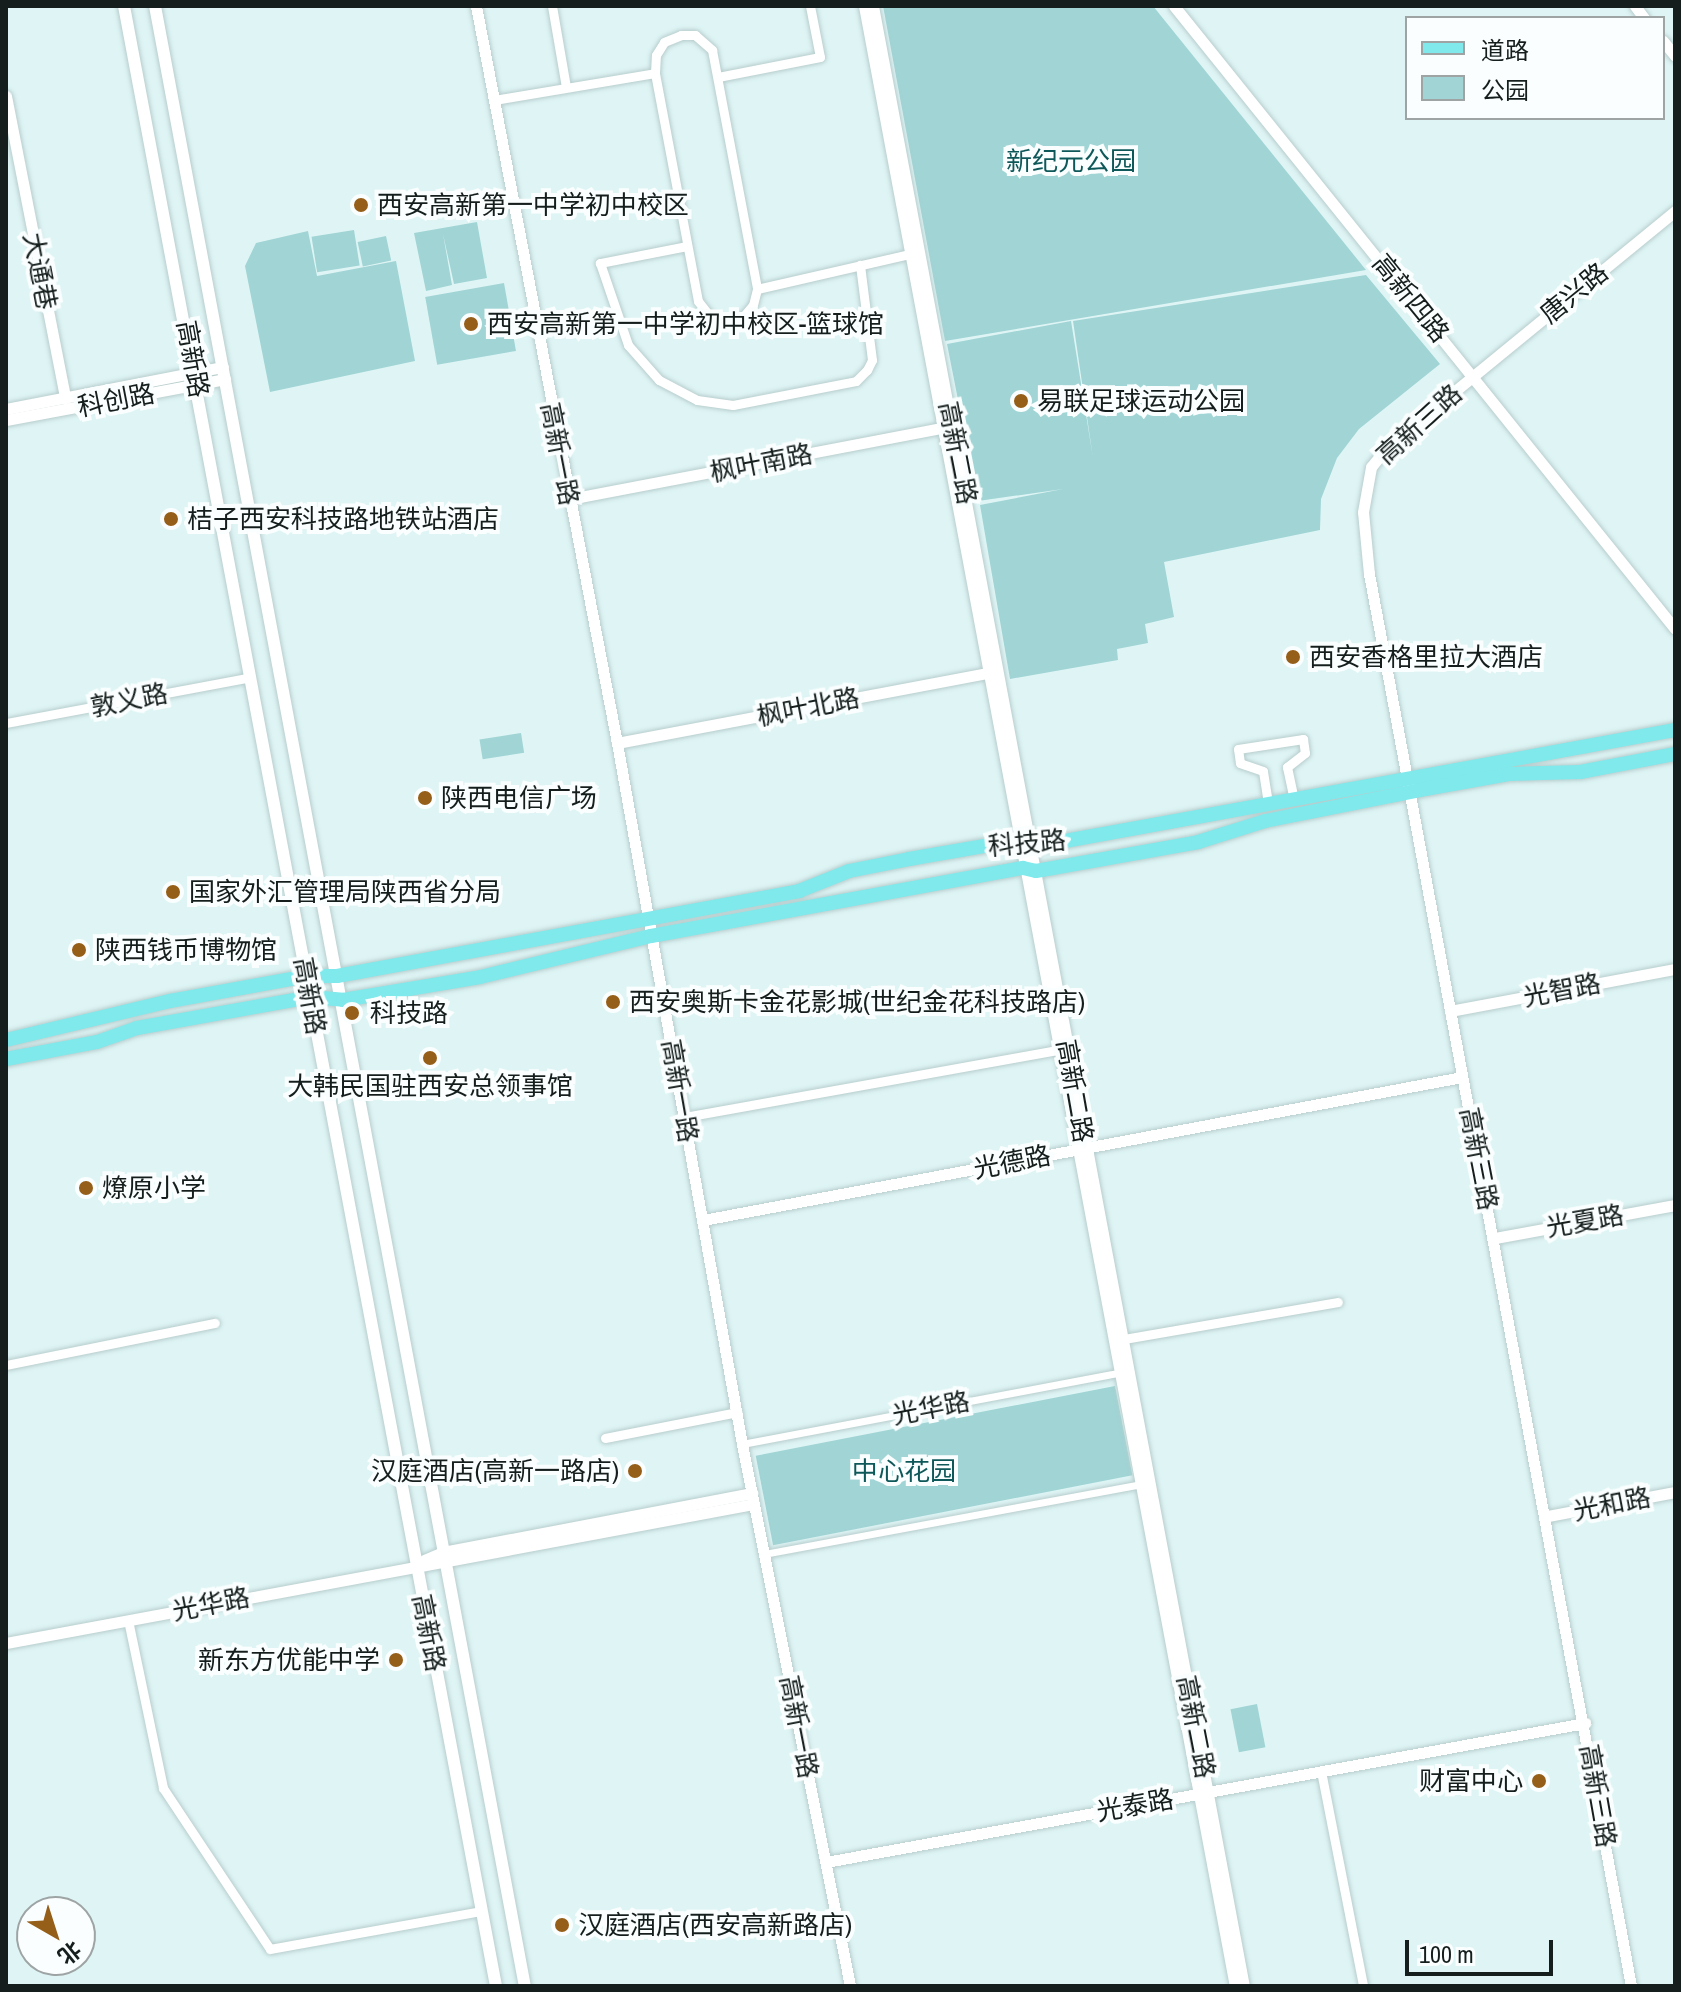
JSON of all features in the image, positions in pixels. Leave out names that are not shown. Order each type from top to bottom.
[{"type":"main road","name":"高新路","points":[[124,6],[197,378],[496,1986]]},
{"type":"main road","name":"高新路","points":[[155,6],[525,1986]]},
{"type":"main road","name":"科技路","points":[[6,1059],[97,1042],[137,1028],[311,997],[343,1000],[480,977],[651,936],[1198,842],[1265,821],[1409,785],[1675,730]]},
{"type":"main road","name":"科技路","points":[[6,1040],[91,1023],[146,1005],[307,976],[337,976],[799,891],[849,871],[1294,799],[1509,774],[1580,772],[1675,754]]},
{"type":"street","name":"高新一路","points":[[476,6],[617,743],[742,1444],[850,1986]]},
{"type":"street","points":[[552,6],[566,87]]},
{"type":"street","points":[[718,77],[820,57],[810,6]]},
{"type":"street","name":"高新二路","points":[[864,6],[910,254],[948,427]]},
{"type":"street","name":"高新二路","points":[[873,6],[1119,1373],[1244,1986]]},
{"type":"street","name":"高新四路","points":[[1174,6],[1474,375],[1675,629]]},
{"type":"street","points":[[695,35],[712,50],[757,289],[753,305],[743,317],[726,323],[712,319],[698,301],[655,73],[656,55],[664,42],[695,35]]},
{"type":"street","points":[[494,100],[655,73]]},
{"type":"street","name":"大通巷","points":[[6,96],[65,398]]},
{"type":"street","name":"唐兴路","points":[[1474,375],[1675,211]]},
{"type":"street","points":[[687,246],[600,263],[628,345],[659,380],[697,400],[733,405],[856,381],[867,370],[872,360],[860,265]]},
{"type":"street","points":[[757,289],[910,254]]},
{"type":"street","name":"科创路","points":[[6,409],[224,373]]},
{"type":"street","name":"高新三路","points":[[1474,375],[1389,445],[1371,467],[1365,487],[1369,574],[1462,1077],[1548,1516],[1631,1986]]},
{"type":"street","name":"科创路","points":[[6,420],[197,378]]},
{"type":"street","name":"枫叶南路","points":[[569,499],[948,427]]},
{"type":"street","name":"枫叶北路","points":[[617,743],[994,672]]},
{"type":"street","name":"敦义路","points":[[6,723],[251,677]]},
{"type":"street","points":[[1268,803],[1263,771],[1240,763],[1238,749],[1303,739],[1305,753],[1287,767],[1294,799]]},
{"type":"street","name":"高新二路","points":[[1030,870],[1057,1050],[1124,1339],[1235,1986]]},
{"type":"street","name":"光智路","points":[[1450,1011],[1675,969]]},
{"type":"street","points":[[685,1117],[1057,1050]]},
{"type":"street","name":"光德路","points":[[703,1220],[1462,1077]]},
{"type":"street","name":"光夏路","points":[[1495,1238],[1675,1205]]},
{"type":"street","points":[[1124,1339],[1338,1302]]},
{"type":"street","points":[[6,1365],[215,1323]]},
{"type":"street","name":"光华路","points":[[742,1444],[1119,1373]]},
{"type":"street","points":[[605,1438],[737,1412]]},
{"type":"street","points":[[764,1554],[1140,1484]]},
{"type":"street","name":"光和路","points":[[1548,1516],[1675,1492]]},
{"type":"street","name":"光华路","points":[[6,1643],[753,1498]]},
{"type":"street","points":[[128,1620],[163,1788],[270,1949],[482,1911]]},
{"type":"street","name":"光泰路","points":[[826,1862],[1585,1723]]},
{"type":"street","points":[[1321,1771],[1363,1986]]},
{"type":"green space","name":"新纪元公园","points":[[883,6],[1153,6],[1366,270],[945,341]]},
{"type":"green space","points":[[477,222],[487,278],[454,284],[443,234],[452,285],[426,291],[414,233]]},
{"type":"green space","points":[[354,230],[360,266],[317,272],[312,237]]},
{"type":"green space","points":[[308,231],[317,276],[396,261],[415,361],[270,392],[245,266],[256,243]]},
{"type":"green space","points":[[386,236],[391,260],[363,266],[358,242]]},
{"type":"green space","points":[[1366,275],[1440,364],[1359,429],[1337,458],[1321,499],[1320,530],[1164,562],[1174,617],[1145,624],[1148,643],[1117,649],[1118,660],[1010,679],[980,505],[1063,489],[978,501],[947,344],[1071,321],[1093,458],[1073,321]]},
{"type":"green space","name":"西安高新第一中学初中校区-篮球馆","points":[[504,283],[516,351],[437,365],[425,297]]},
{"type":"green space","points":[[521,733],[524,753],[483,759],[480,740]]},
{"type":"green space","name":"中心花园","points":[[1115,1386],[1132,1475],[773,1545],[756,1456]]},
{"type":"green space","points":[[1257,1704],[1265,1747],[1239,1752],[1230,1709]]},
{"type":"place","name":"西安高新第一中学初中校区","points":[[361,205]]},
{"type":"place","name":"西安高新第一中学初中校区-篮球馆","points":[[471,324]]},
{"type":"place","name":"易联足球运动公园","points":[[1021,401]]},
{"type":"place","name":"桔子西安科技路地铁站酒店","points":[[171,519]]},
{"type":"place","name":"西安香格里拉大酒店","points":[[1293,657]]},
{"type":"place","name":"陕西电信广场","points":[[425,798]]},
{"type":"place","name":"国家外汇管理局陕西省分局","points":[[173,892]]},
{"type":"place","name":"陕西钱币博物馆","points":[[79,950]]},
{"type":"place","name":"西安奥斯卡金花影城(世纪金花科技路店)","points":[[613,1002]]},
{"type":"place","name":"科技路","points":[[352,1013]]},
{"type":"place","name":"大韩民国驻西安总领事馆","points":[[430,1058]]},
{"type":"place","name":"燎原小学","points":[[86,1188]]},
{"type":"place","name":"汉庭酒店(高新一路店)","points":[[635,1471]]},
{"type":"place","name":"新东方优能中学","points":[[396,1660]]},
{"type":"place","name":"财富中心","points":[[1539,1781]]},
{"type":"place","name":"汉庭酒店(西安高新路店)","points":[[562,1925]]}]
